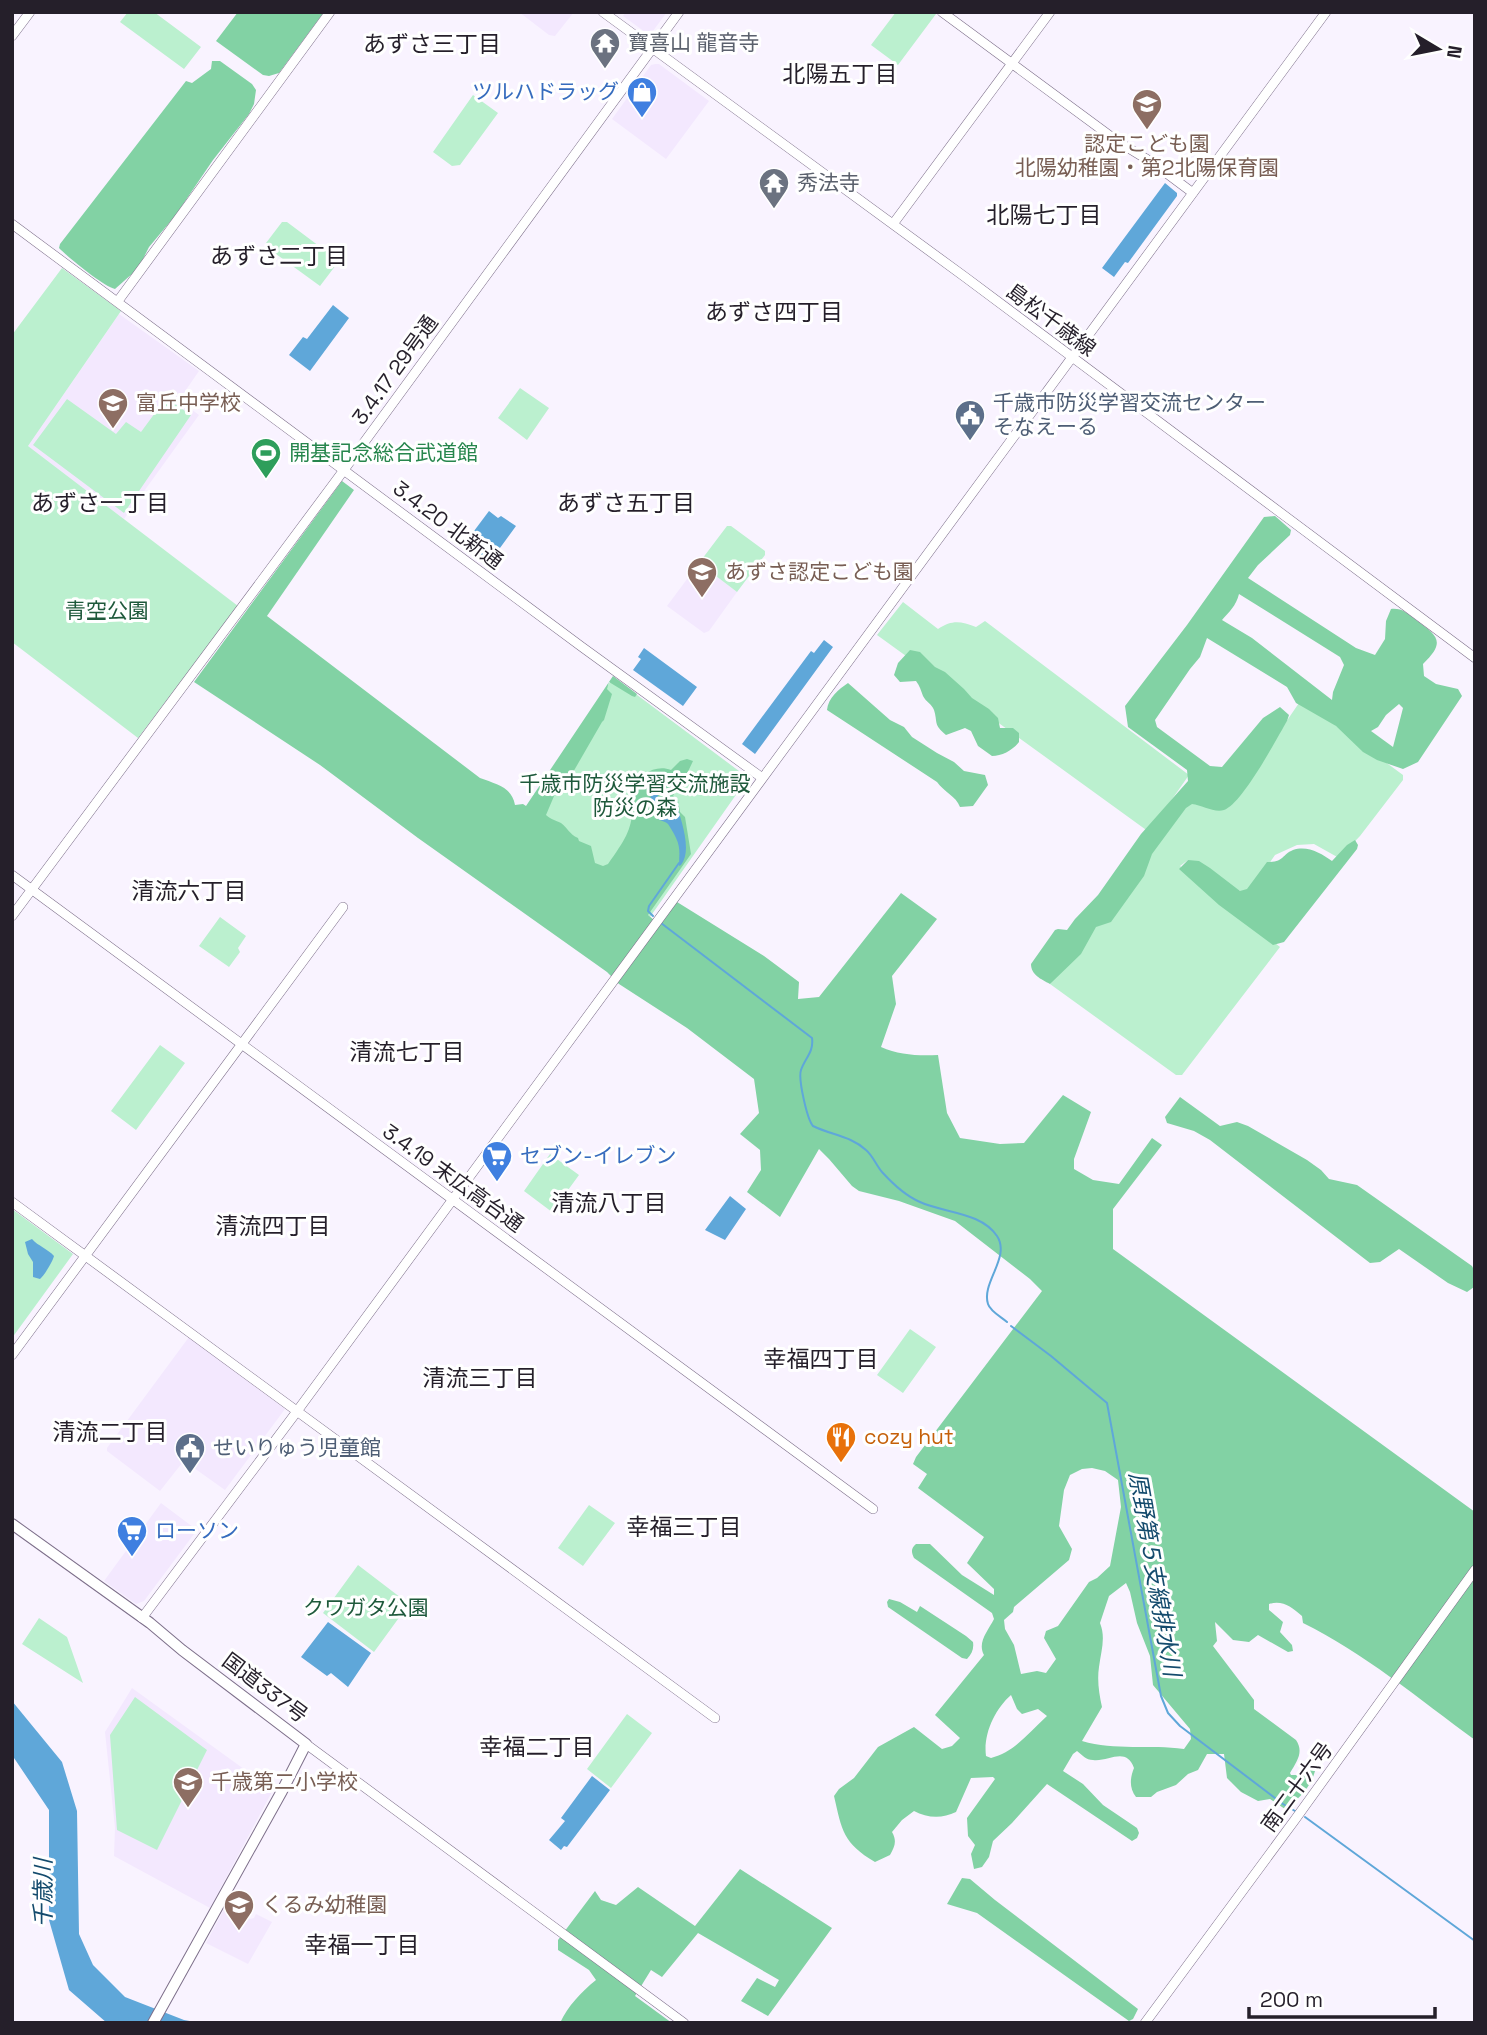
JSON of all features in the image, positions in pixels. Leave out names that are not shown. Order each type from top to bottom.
[{"type":"highway","name":"国道337号","points":[[12,1524],[142,1618],[306,1744],[153,2023]]},
{"type":"street","points":[[12,36],[30,12]]},
{"type":"street","points":[[118,302],[330,12]]},
{"type":"street","name":"島松千歳線","points":[[603,12],[893,224],[1475,658]]},
{"type":"street","name":"3.4.17 29号通","points":[[12,916],[679,12]]},
{"type":"street","points":[[942,12],[1117,141],[1193,192]]},
{"type":"street","points":[[893,224],[1050,12]]},
{"type":"street","points":[[142,1618],[1326,12]]},
{"type":"street","name":"3.4.20 北新通","points":[[12,224],[761,777]]},
{"type":"street","name":"3.4.19 末広高台通","points":[[12,875],[873,1509]]},
{"type":"street","points":[[12,1354],[343,907]]},
{"type":"street","points":[[12,1202],[715,1718]]},
{"type":"street","name":"南二十六号","points":[[1145,2023],[1475,1570]]},
{"type":"street","points":[[306,1744],[684,2023]]},
{"type":"shaded area","points":[[519,12],[574,12],[555,36],[549,35]]},
{"type":"shaded area","points":[[626,12],[667,12],[653,31],[645,32],[623,16]]},
{"type":"shaded area","points":[[659,64],[709,101],[666,159],[612,119],[651,65]]},
{"type":"shaded area","name":"富丘中学校","points":[[119,314],[199,371],[179,400],[199,415],[124,519],[28,446]]},
{"type":"shaded area","name":"あずさ認定こども園","points":[[699,563],[737,592],[709,631],[704,633],[667,606]]},
{"type":"shaded area","points":[[189,1337],[285,1409],[225,1490],[187,1463],[189,1460],[186,1458],[160,1491],[107,1451]]},
{"type":"shaded area","points":[[161,1503],[197,1530],[144,1601],[136,1604],[104,1581]]},
{"type":"shaded area","name":"千歳第二小学校","points":[[132,1688],[273,1790],[210,1908],[114,1856],[115,1828],[105,1732]]},
{"type":"shaded area","name":"くるみ幼稚園","points":[[229,1900],[250,1919],[256,1914],[272,1922],[248,1964],[206,1943]]},
{"type":"green space","points":[[128,12],[154,12],[201,47],[184,69],[120,22]]},
{"type":"green space","points":[[238,12],[324,12],[279,73],[269,76],[263,75],[216,41]]},
{"type":"green space","points":[[896,12],[936,14],[898,65],[871,45]]},
{"type":"green space","points":[[212,61],[220,61],[252,84],[256,90],[254,104],[175,216],[149,247],[141,263],[115,289],[110,287],[70,258],[59,248],[60,244],[186,81],[192,83],[211,69]]},
{"type":"green space","points":[[473,95],[498,113],[460,165],[452,166],[433,152]]},
{"type":"green space","points":[[282,222],[287,222],[339,261],[320,286],[265,246]]},
{"type":"green space","name":"青空公園","points":[[62,268],[121,311],[28,446],[238,606],[138,738],[12,642],[12,335]]},
{"type":"green space","points":[[520,388],[549,408],[527,440],[498,418]]},
{"type":"green space","points":[[166,398],[191,415],[124,513],[33,445],[67,399],[116,434],[126,422],[141,432]]},
{"type":"green space","points":[[342,481],[354,490],[267,616],[480,778],[507,790],[515,805],[526,806],[613,676],[637,694],[632,696],[609,682],[607,689],[612,694],[604,720],[572,774],[560,782],[546,815],[561,823],[579,841],[591,846],[595,863],[603,866],[608,864],[615,854],[629,828],[632,811],[630,788],[634,783],[643,775],[659,768],[671,770],[680,761],[693,761],[685,778],[675,779],[676,790],[673,796],[678,800],[680,812],[685,817],[691,854],[648,915],[660,925],[677,902],[764,956],[799,982],[798,999],[819,997],[901,893],[937,919],[892,976],[896,1004],[881,1047],[909,1054],[938,1055],[947,1113],[960,1138],[1000,1144],[1024,1143],[1063,1095],[1091,1112],[1074,1159],[1074,1169],[1093,1180],[1119,1184],[1152,1138],[1162,1145],[1113,1209],[1113,1249],[1475,1512],[1475,1740],[1369,1662],[1303,1623],[1302,1616],[1290,1607],[1274,1603],[1269,1604],[1269,1610],[1283,1622],[1280,1632],[1292,1645],[1293,1651],[1288,1652],[1258,1635],[1249,1642],[1233,1640],[1215,1622],[1217,1641],[1213,1646],[1254,1700],[1254,1709],[1296,1740],[1299,1753],[1291,1775],[1301,1775],[1306,1768],[1315,1771],[1303,1793],[1285,1809],[1270,1799],[1258,1801],[1241,1792],[1227,1778],[1224,1754],[1207,1754],[1198,1770],[1188,1774],[1176,1785],[1151,1797],[1136,1797],[1131,1783],[1134,1768],[1131,1761],[1122,1756],[1091,1760],[1077,1751],[1063,1771],[1083,1784],[1103,1805],[1137,1828],[1137,1838],[1132,1841],[1047,1784],[993,1841],[989,1857],[982,1867],[974,1869],[971,1854],[975,1845],[968,1836],[967,1818],[995,1779],[993,1777],[971,1778],[956,1812],[935,1817],[914,1811],[902,1820],[892,1832],[895,1844],[890,1855],[875,1862],[856,1849],[842,1827],[834,1796],[854,1778],[878,1747],[914,1727],[942,1749],[952,1746],[960,1738],[935,1715],[984,1655],[983,1641],[994,1619],[992,1613],[914,1558],[912,1550],[916,1544],[930,1544],[962,1575],[994,1595],[994,1589],[967,1563],[984,1537],[918,1488],[927,1474],[913,1464],[1042,1291],[955,1221],[899,1201],[859,1191],[819,1149],[780,1217],[747,1192],[761,1170],[760,1150],[740,1134],[759,1113],[754,1079],[687,1028],[619,984],[607,972],[320,765],[194,682]],"holes":[[[1092,1468],[1105,1471],[1118,1480],[1121,1507],[1110,1566],[1089,1582],[1058,1626],[1046,1631],[1044,1638],[1056,1659],[1046,1673],[1037,1671],[1021,1674],[1004,1620],[1013,1612],[1014,1607],[1069,1560],[1072,1549],[1059,1526],[1064,1490],[1070,1475]],[[1126,1583],[1150,1656],[1153,1685],[1190,1729],[1191,1739],[1184,1749],[1107,1746],[1082,1741],[1102,1707],[1098,1682],[1103,1639],[1100,1623],[1109,1596]],[[1011,1695],[1022,1714],[1038,1709],[1047,1716],[1015,1746],[991,1758],[986,1756],[986,1739],[995,1715]]]},
{"type":"green space","points":[[1275,516],[1291,530],[1290,535],[1248,578],[1356,648],[1375,655],[1385,639],[1386,621],[1391,609],[1404,611],[1430,631],[1436,640],[1435,650],[1423,664],[1424,676],[1436,684],[1458,689],[1462,696],[1418,762],[1403,769],[1363,752],[1336,726],[1296,703],[1287,687],[1207,638],[1200,657],[1155,720],[1157,727],[1210,766],[1222,767],[1263,718],[1280,707],[1289,715],[1287,721],[1258,770],[1231,805],[1220,811],[1192,804],[1186,808],[1152,854],[1144,876],[1111,922],[1096,927],[1081,954],[1050,984],[1035,974],[1031,964],[1055,930],[1067,930],[1098,895],[1141,834],[1188,781],[1187,770],[1128,727],[1125,706],[1264,517]],"holes":[[[1239,594],[1340,657],[1344,665],[1332,700],[1252,638],[1222,620]],[[1399,704],[1403,708],[1393,747],[1371,731]]]},
{"type":"green space","points":[[727,526],[731,526],[765,551],[765,555],[737,592],[699,563]]},
{"type":"green space","points":[[903,602],[938,629],[956,622],[976,627],[985,621],[1189,775],[1149,832],[877,635]]},
{"type":"green space","points":[[910,650],[920,652],[972,698],[989,709],[998,718],[1000,728],[1013,728],[1019,733],[1017,745],[1003,754],[992,756],[978,746],[971,731],[965,728],[946,735],[938,726],[933,708],[924,698],[916,681],[900,682],[894,675],[898,663]]},
{"type":"green space","name":"千歳市防災学習交流施設 防災の森","points":[[613,677],[743,774],[745,782],[650,917],[531,812]]},
{"type":"green space","points":[[848,683],[890,720],[904,727],[912,737],[964,771],[985,775],[988,785],[973,806],[960,807],[937,782],[827,710],[832,698]]},
{"type":"green space","points":[[1301,700],[1403,775],[1403,780],[1360,836],[1339,858],[1314,844],[1297,845],[1275,855],[1251,890],[1243,893],[1188,860],[1180,866],[1280,947],[1182,1075],[1176,1075],[1050,984],[1187,803],[1232,801]]},
{"type":"green space","points":[[1355,840],[1357,849],[1284,942],[1273,945],[1219,905],[1179,869],[1188,860],[1199,861],[1240,891],[1247,889],[1267,862],[1280,860],[1293,850],[1309,849],[1332,861]]},
{"type":"green space","points":[[220,917],[246,936],[238,948],[240,952],[229,967],[199,946]]},
{"type":"green space","points":[[160,1045],[185,1063],[136,1130],[111,1111]]},
{"type":"green space","points":[[1180,1097],[1220,1126],[1237,1122],[1248,1126],[1307,1160],[1329,1179],[1357,1185],[1472,1266],[1475,1272],[1474,1287],[1467,1292],[1448,1283],[1399,1249],[1380,1262],[1370,1263],[1210,1140],[1194,1131],[1167,1123],[1165,1117]]},
{"type":"green space","points":[[550,1154],[579,1175],[552,1212],[524,1191]]},
{"type":"green space","points":[[12,1209],[73,1254],[12,1338]]},
{"type":"green space","points":[[910,1329],[936,1347],[903,1393],[877,1375]]},
{"type":"green space","points":[[589,1505],[615,1523],[583,1566],[558,1548]]},
{"type":"green space","name":"クワガタ公園","points":[[358,1565],[409,1604],[374,1652],[323,1613]]},
{"type":"green space","points":[[889,1599],[917,1612],[920,1606],[966,1636],[973,1642],[970,1655],[967,1659],[962,1658],[888,1607]]},
{"type":"green space","points":[[39,1618],[67,1637],[83,1683],[22,1644]]},
{"type":"green space","points":[[135,1697],[207,1750],[157,1850],[117,1830],[110,1735]]},
{"type":"green space","points":[[627,1714],[652,1733],[611,1788],[587,1769]]},
{"type":"green space","points":[[740,1869],[832,1928],[768,2016],[741,2001],[757,1978],[775,1987],[779,1980],[698,1933],[662,1977],[651,1970],[635,1996],[672,2023],[560,2023],[575,2000],[596,1980],[589,1970],[558,1950],[558,1940],[595,1891],[601,1900],[616,1905],[638,1887],[695,1926]]},
{"type":"green space","points":[[962,1878],[970,1879],[1138,2009],[1133,2019],[1129,2021],[977,1913],[947,1904]]},
{"type":"water","points":[[1165,183],[1177,196],[1128,263],[1125,262],[1114,277],[1102,268]]},
{"type":"water","points":[[333,305],[349,318],[310,371],[289,355],[303,337],[307,339]]},
{"type":"water","points":[[489,511],[516,526],[489,563],[465,543]]},
{"type":"water","points":[[824,640],[833,647],[755,754],[742,744],[811,651],[814,653]]},
{"type":"water","points":[[644,648],[697,687],[683,706],[633,670],[641,659],[638,657]]},
{"type":"water","points":[[659,784],[663,788],[657,800],[661,813],[668,816],[674,811],[672,801],[676,801],[683,825],[686,851],[679,866],[678,842],[668,824],[658,819],[651,811],[651,796]]},
{"type":"water","points":[[730,1196],[746,1209],[725,1240],[705,1230]]},
{"type":"water","points":[[32,1239],[54,1256],[40,1279],[33,1277],[33,1262],[25,1242]]},
{"type":"water","points":[[328,1622],[371,1653],[348,1687],[331,1673],[327,1676],[301,1657]]},
{"type":"water","points":[[12,1701],[62,1762],[77,1811],[79,1934],[93,1965],[125,1997],[184,2020],[201,2023],[107,2023],[69,1990],[49,1920],[49,1810],[12,1755]]},
{"type":"water","points":[[592,1776],[610,1790],[567,1847],[564,1846],[561,1850],[549,1840],[565,1821],[561,1818]]},
{"type":"waterway","name":"原野第５支線排水川","points":[[653,916],[648,911],[649,906],[679,863]]},
{"type":"waterway","name":"原野第５支線排水川","points":[[661,923],[812,1038],[812,1047],[800,1075],[806,1108],[813,1126],[860,1145],[904,1193],[930,1206],[982,1222],[997,1236],[1001,1253],[987,1296],[991,1309],[1007,1322]]},
{"type":"waterway","name":"原野第５支線排水川","points":[[1011,1326],[1107,1403],[1161,1696],[1168,1713],[1180,1726],[1295,1811]]},
{"type":"waterway","name":"原野第５支線排水川","points":[[1305,1817],[1475,1941]]},
{"type":"place","name":"寶喜山 龍音寺","points":[[605,70]]},
{"type":"place","name":"ツルハドラッグ","points":[[642,119]]},
{"type":"place","name":"認定こども園 北陽幼稚園・第2北陽保育園","points":[[1147,131]]},
{"type":"place","name":"秀法寺","points":[[774,210]]},
{"type":"place","name":"富丘中学校","points":[[113,430]]},
{"type":"place","name":"千歳市防災学習交流センター そなえーる","points":[[970,442]]},
{"type":"place","name":"開基記念総合武道館","points":[[266,480]]},
{"type":"place","name":"あずさ認定こども園","points":[[702,599]]},
{"type":"place","name":"セブン-イレブン","points":[[497,1183]]},
{"type":"place","name":"cozy hut","points":[[841,1464]]},
{"type":"place","name":"せいりゅう児童館","points":[[190,1475]]},
{"type":"place","name":"ローソン","points":[[132,1558]]},
{"type":"place","name":"千歳第二小学校","points":[[188,1809]]},
{"type":"place","name":"くるみ幼稚園","points":[[239,1932]]},
{"type":"district","name":"あずさ三丁目","points":[[432,44]]},
{"type":"district","name":"北陽五丁目","points":[[840,74]]},
{"type":"district","name":"北陽七丁目","points":[[1044,215]]},
{"type":"district","name":"あずさ二丁目","points":[[279,256]]},
{"type":"district","name":"あずさ四丁目","points":[[774,312]]},
{"type":"district","name":"あずさ一丁目","points":[[100,503]]},
{"type":"district","name":"あずさ五丁目","points":[[626,503]]},
{"type":"district","name":"清流六丁目","points":[[189,891]]},
{"type":"district","name":"清流七丁目","points":[[407,1052]]},
{"type":"district","name":"清流八丁目","points":[[609,1203]]},
{"type":"district","name":"清流四丁目","points":[[273,1226]]},
{"type":"district","name":"幸福四丁目","points":[[821,1359]]},
{"type":"district","name":"清流三丁目","points":[[480,1378]]},
{"type":"district","name":"清流二丁目","points":[[110,1432]]},
{"type":"district","name":"幸福三丁目","points":[[684,1527]]},
{"type":"district","name":"幸福二丁目","points":[[537,1747]]},
{"type":"district","name":"幸福一丁目","points":[[362,1945]]},
{"type":"water label","name":"千歳川","points":[[43,1893]]}]
